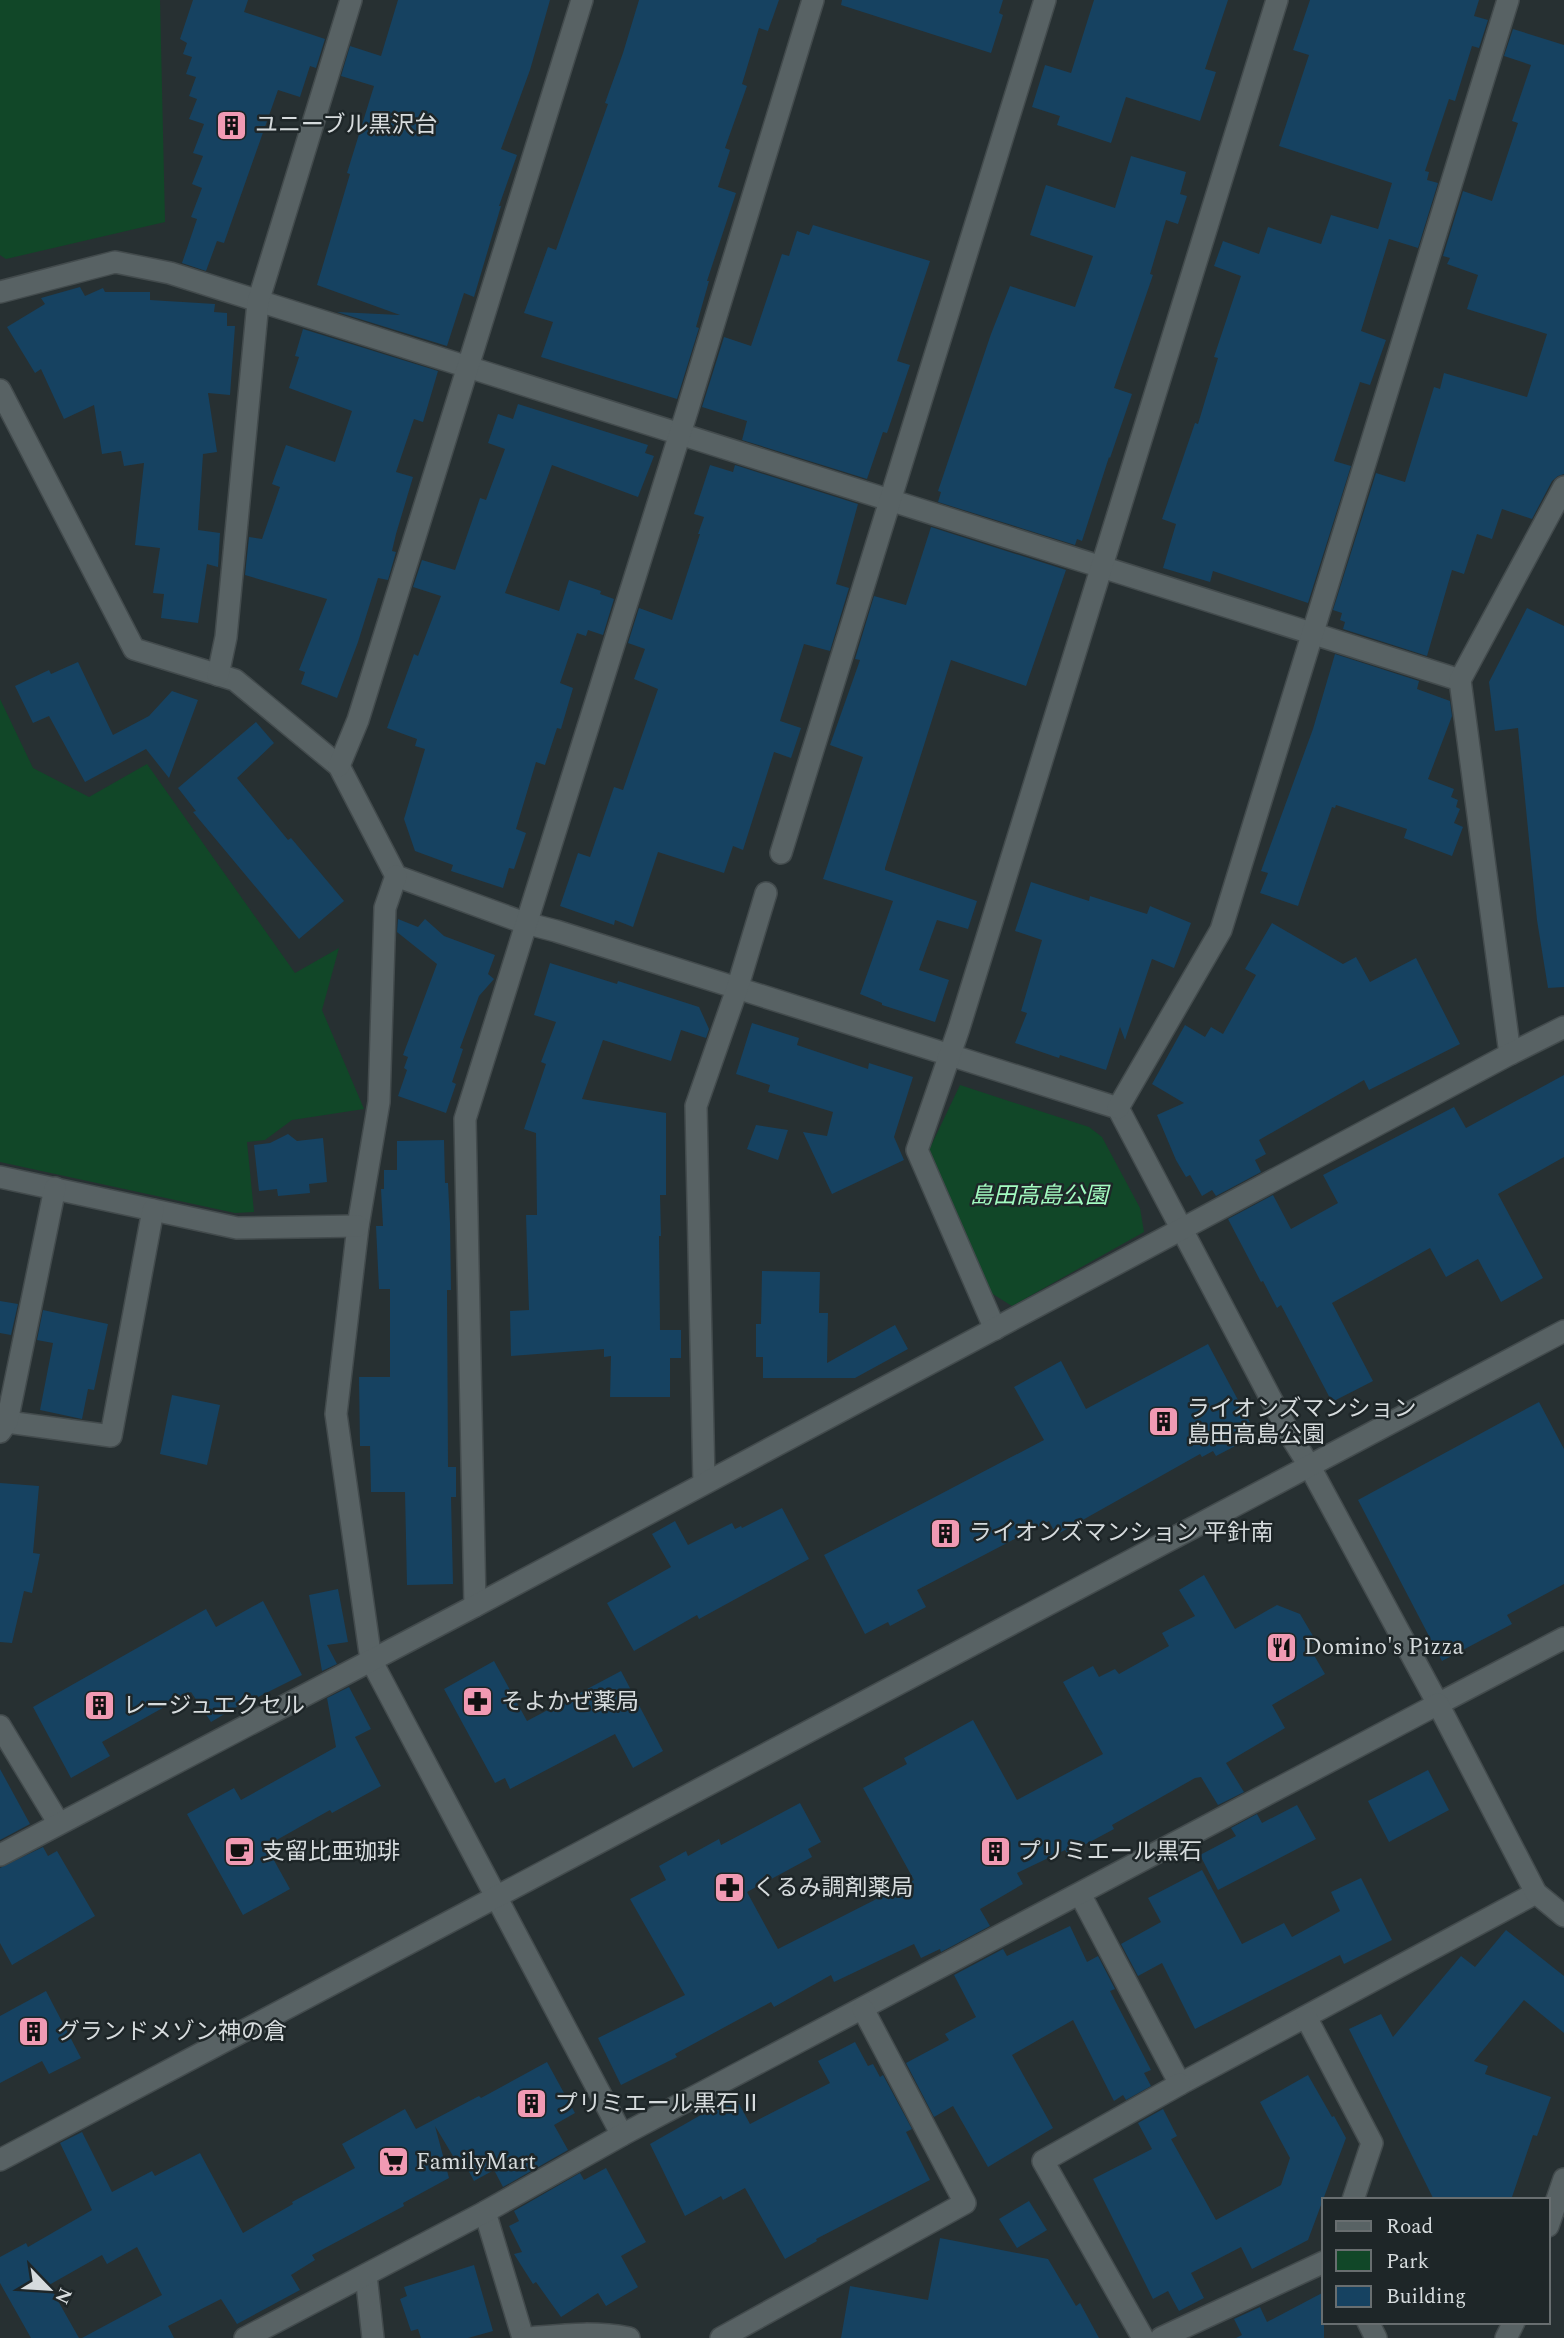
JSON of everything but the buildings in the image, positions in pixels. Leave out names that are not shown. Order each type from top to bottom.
[{"type":"street","points":[[218,675],[226,637],[258,302],[351,0]]},
{"type":"street","points":[[339,766],[358,720],[582,0]]},
{"type":"street","points":[[475,1606],[465,1119],[813,0]]},
{"type":"street","points":[[781,852],[1045,0]]},
{"type":"street","points":[[995,1329],[917,1150],[951,1054],[1277,0]]},
{"type":"street","points":[[1118,1108],[1221,930],[1508,0]]},
{"type":"street","points":[[0,292],[116,262],[170,273],[1460,680]]},
{"type":"street","points":[[0,390],[134,649],[235,680],[339,766],[396,876],[525,923],[1118,1108],[1536,1892],[1564,1916]]},
{"type":"street","points":[[1510,1054],[1460,680],[1564,487]]},
{"type":"street","points":[[396,876],[385,908],[379,1102],[358,1226],[336,1414],[371,1660],[622,2135]]},
{"type":"street","points":[[704,1483],[696,1106],[737,989],[766,893]]},
{"type":"street","points":[[0,1855],[58,1822],[475,1606],[1564,1027]]},
{"type":"street","points":[[0,1177],[237,1228],[358,1226]]},
{"type":"street","points":[[55,1188],[3,1427],[111,1436],[153,1210]]},
{"type":"street","points":[[0,2160],[1564,1331]]},
{"type":"street","points":[[245,2338],[485,2212],[622,2135],[1564,1638]]},
{"type":"street","points":[[0,1726],[58,1822]]},
{"type":"street","points":[[1143,2338],[1043,2161],[1536,1892]]},
{"type":"street","points":[[1080,1894],[1180,2084]]},
{"type":"street","points":[[720,2338],[965,2203],[863,2009]]},
{"type":"street","points":[[1306,2017],[1372,2143],[1354,2198]]},
{"type":"street","points":[[1550,2220],[1564,2179]]},
{"type":"street","points":[[485,2212],[525,2338],[603,2335],[629,2338]]},
{"type":"street","points":[[1161,2338],[1322,2263]]},
{"type":"street","points":[[366,2275],[373,2338]]},
{"type":"green space","points":[[0,0],[160,0],[165,222],[6,259],[0,255]]},
{"type":"green space","points":[[0,699],[33,768],[89,797],[147,764],[295,973],[339,948],[322,1010],[364,1109],[292,1120],[265,1140],[247,1142],[254,1212],[235,1213],[0,1162]]},
{"type":"green space","name":"島田高島公園","points":[[960,1085],[1089,1127],[1102,1137],[1140,1208],[1144,1232],[1012,1306],[991,1293],[929,1150]]},
{"type":"place","name":"ユニーブル黒沢台","points":[[232,125]]},
{"type":"place","name":"ライオンズマンション 島田高島公園","points":[[1164,1422]]},
{"type":"place","name":"ライオンズマンション 平針南","points":[[946,1533]]},
{"type":"place","name":"Domino's Pizza","points":[[1281,1647]]},
{"type":"place","name":"そよかぜ薬局","points":[[478,1702]]},
{"type":"place","name":"レージュエクセル","points":[[100,1706]]},
{"type":"place","name":"支留比亜珈琲","points":[[239,1852]]},
{"type":"place","name":"プリミエール黒石","points":[[995,1852]]},
{"type":"place","name":"くるみ調剤薬局","points":[[730,1888]]},
{"type":"place","name":"グランドメゾン神の倉","points":[[34,2032]]},
{"type":"place","name":"プリミエール黒石Ⅱ","points":[[532,2104]]},
{"type":"place","name":"FamilyMart","points":[[393,2162]]}]
